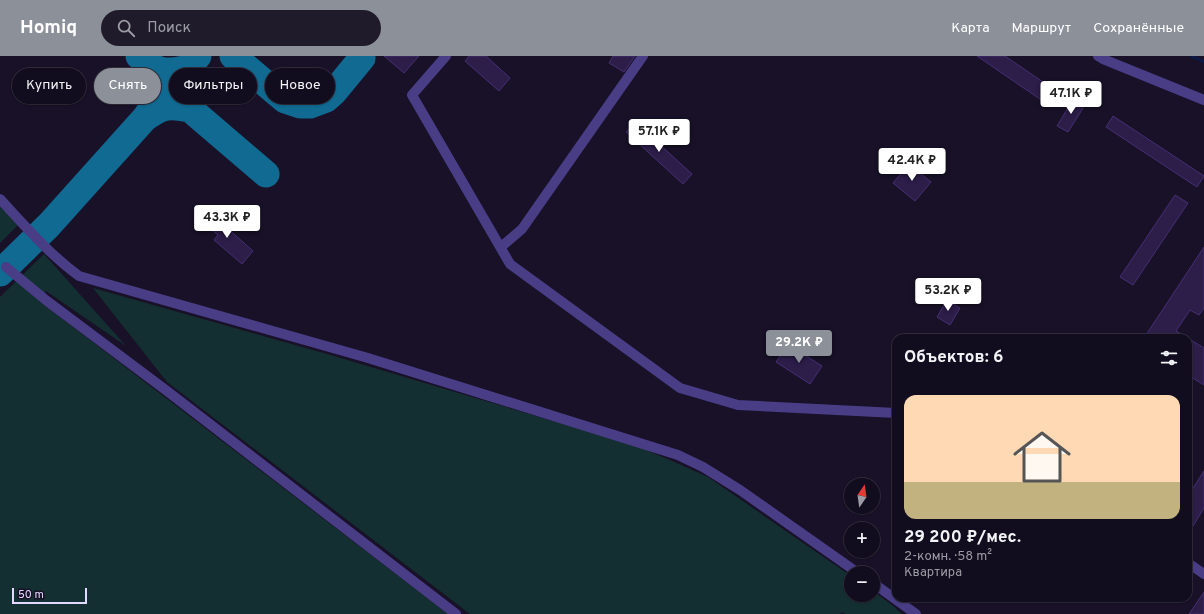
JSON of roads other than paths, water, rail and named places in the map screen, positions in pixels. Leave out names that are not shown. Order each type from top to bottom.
[{"type":"street","points":[[446,56],[412,95],[510,264],[680,388],[738,405],[892,413]]},
{"type":"street","points":[[501,247],[522,228],[643,56]]},
{"type":"street","points":[[1098,56],[1204,100]]},
{"type":"street","points":[[0,199],[35,238],[79,276],[368,358],[678,455],[703,467],[740,490],[848,566]]},
{"type":"street","points":[[6,267],[47,301],[167,391],[456,614]]},
{"type":"street","points":[[1192,566],[1204,574]]},
{"type":"street","points":[[880,588],[892,597]]},
{"type":"street","points":[[899,602],[916,614]]},
{"type":"waterway","points":[[1191,56],[1204,62]]}]
